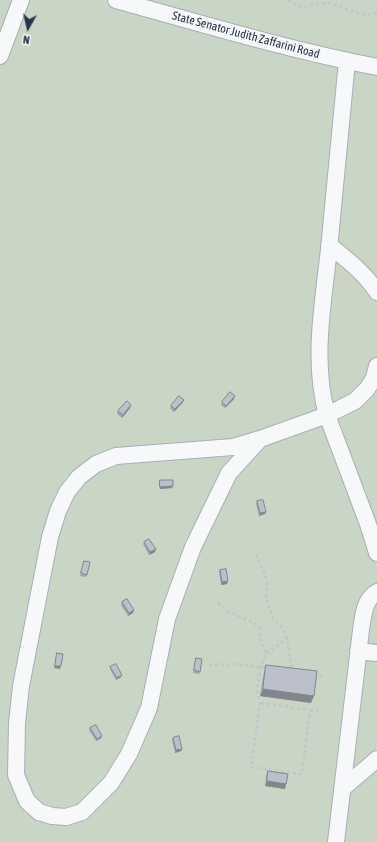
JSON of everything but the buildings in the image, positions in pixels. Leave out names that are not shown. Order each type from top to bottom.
[{"type":"street","points":[[0,56],[21,0]]},
{"type":"street","name":"State Senator Judith Zaffarini Road","points":[[116,0],[246,37],[377,67]]},
{"type":"street","points":[[347,61],[321,324],[319,364],[322,398],[327,415],[368,524],[377,553]]},
{"type":"street","points":[[329,245],[359,270],[377,292]]},
{"type":"street","points":[[260,440],[229,473],[193,547],[167,619],[149,708],[129,754],[112,783],[82,812],[66,817],[52,816],[39,812],[26,801],[16,775],[17,723],[21,686],[50,537],[66,492],[79,477],[96,464],[116,456],[234,447],[260,440],[327,415],[355,400],[367,389],[374,378],[377,366]]},
{"type":"street","points":[[336,842],[360,630],[366,604],[377,592]]},
{"type":"street","points":[[358,650],[377,653]]},
{"type":"street","points":[[342,789],[377,759]]},
{"type":"path","points":[[288,0],[297,5],[303,6],[326,3],[357,13],[377,13]]},
{"type":"path","points":[[256,554],[267,582],[266,597],[268,607],[273,619],[283,628],[287,638],[292,674],[287,671]]},
{"type":"path","points":[[218,603],[227,611],[254,623],[260,628],[260,636],[266,653]]},
{"type":"path","points":[[287,638],[266,653],[261,666],[257,690],[260,703],[252,768],[302,774],[310,710]]},
{"type":"path","points":[[209,665],[235,664],[261,666],[275,669]]},
{"type":"path","points":[[312,675],[325,677]]},
{"type":"path","points":[[286,700],[286,707]]},
{"type":"path","points":[[260,703],[321,711]]},
{"type":"green space","points":[[0,0],[377,0],[377,842],[0,842]]}]
